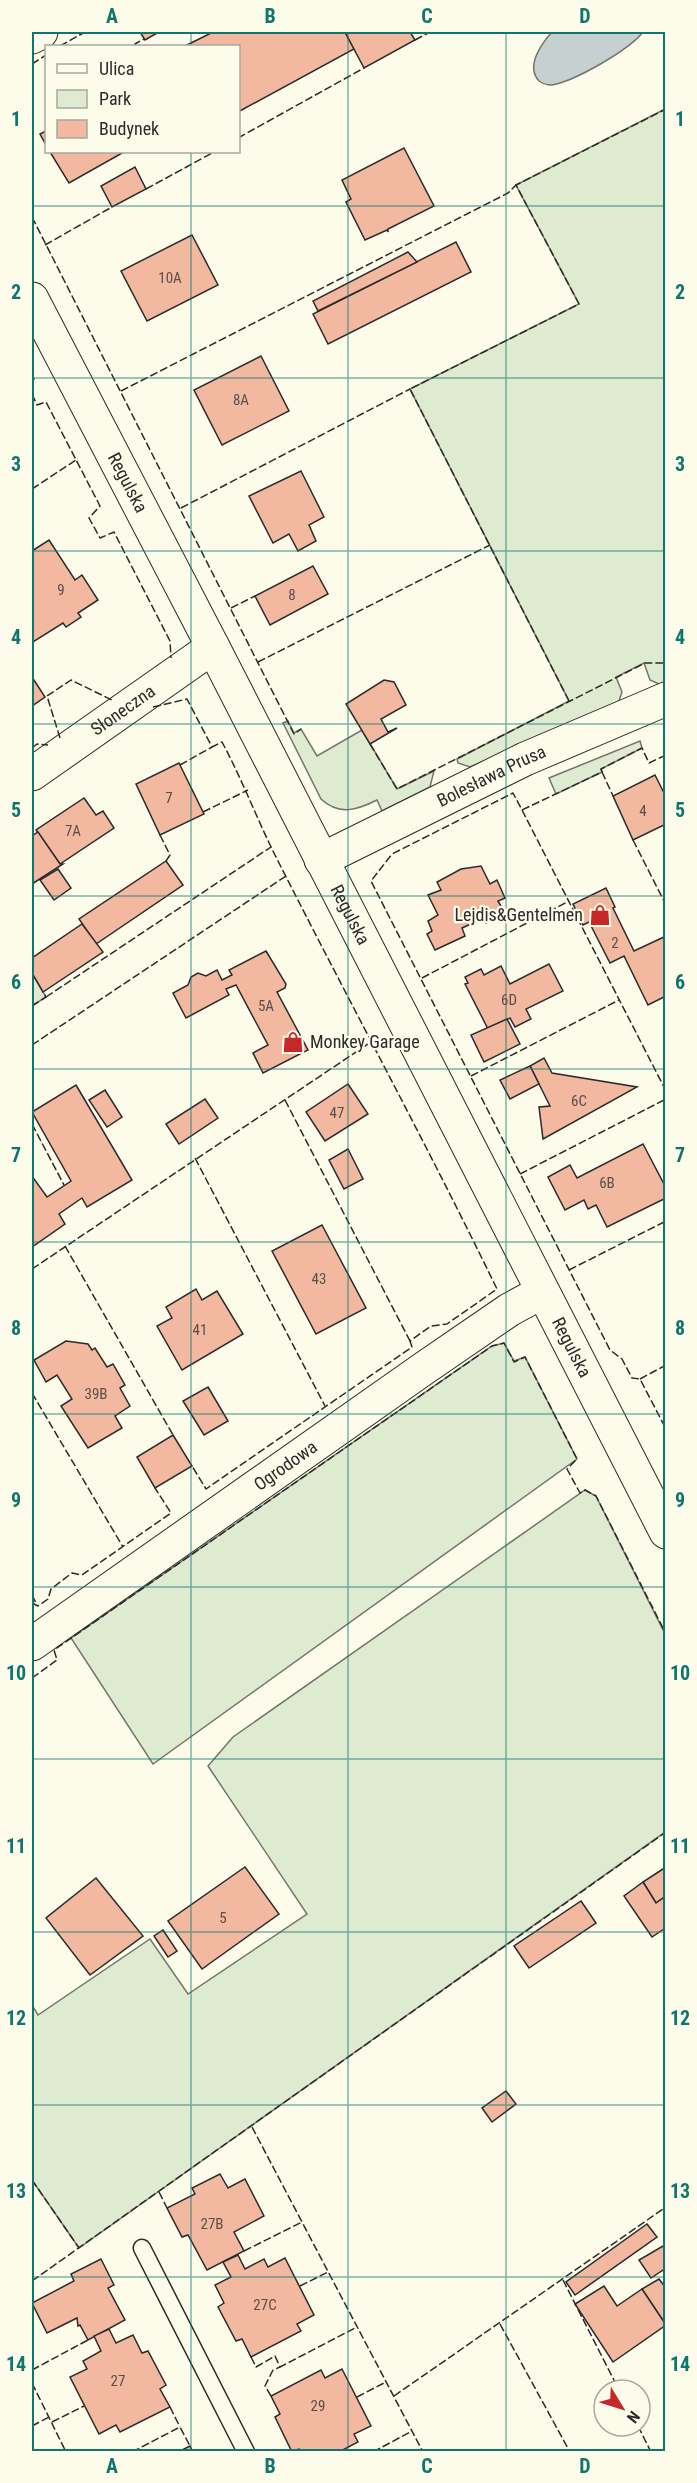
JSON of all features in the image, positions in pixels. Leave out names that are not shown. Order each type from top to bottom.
[{"type":"street","points":[[32,37],[41,32]]},
{"type":"street","name":"Regulska","points":[[32,299],[213,647],[542,1292],[662,1515]]},
{"type":"street","name":"Słoneczna","points":[[32,774],[213,647]]},
{"type":"street","name":"Bolesława Prusa","points":[[321,860],[525,759],[666,699]]},
{"type":"street","name":"Ogrodowa","points":[[32,1644],[423,1369],[509,1310],[542,1292]]},
{"type":"lane","points":[[141,2248],[246,2451]]},
{"type":"green space","points":[[665,109],[665,682],[661,685],[650,680],[644,663],[616,677],[622,692],[618,704],[470,767],[458,763],[457,759],[569,701],[410,389],[579,304],[516,185]]},
{"type":"green space","points":[[288,721],[294,733],[301,729],[317,756],[362,730],[397,789],[434,771],[430,787],[382,811],[377,800],[355,809],[335,808],[321,799],[283,723]]},
{"type":"green space","points":[[640,741],[642,748],[601,769],[602,772],[556,794],[549,778]]},
{"type":"green space","points":[[32,973],[46,997],[32,1006]]},
{"type":"green space","points":[[504,1343],[514,1361],[525,1357],[577,1459],[153,1764],[71,1638],[492,1346]]},
{"type":"green space","points":[[585,1490],[596,1496],[665,1634],[665,1832],[79,2248],[32,2180],[32,2005],[38,2015],[150,1939],[188,1994],[307,1914],[208,1766],[233,1737]]},
{"type":"shaded area","points":[[552,32],[643,32],[601,64],[574,78],[552,85],[539,81],[535,75],[534,62],[540,48]]},
{"type":"building","points":[[140,32],[159,32],[145,40]]},
{"type":"building","points":[[213,32],[345,32],[354,49],[240,111],[240,45],[187,45]]},
{"type":"building","points":[[345,32],[410,32],[415,40],[364,68]]},
{"type":"building","points":[[45,132],[45,143],[40,134]]},
{"type":"building","points":[[404,148],[434,206],[388,229],[388,232],[387,230],[365,240],[346,202],[351,199],[342,180]]},
{"type":"building","points":[[51,153],[122,153],[69,183]]},
{"type":"building","points":[[135,167],[146,189],[112,207],[101,186]]},
{"type":"building","points":[[192,235],[218,285],[147,321],[121,271]]},
{"type":"building","points":[[456,242],[471,272],[328,344],[313,314]]},
{"type":"building","points":[[408,252],[417,262],[318,311],[313,301]]},
{"type":"building","points":[[261,356],[289,411],[222,445],[194,390]]},
{"type":"building","points":[[301,471],[324,517],[309,525],[316,541],[298,551],[289,534],[273,543],[249,496]]},
{"type":"building","points":[[49,540],[75,580],[82,575],[98,600],[78,613],[81,617],[66,627],[63,623],[33,642],[32,551]]},
{"type":"building","points":[[313,566],[328,594],[270,625],[255,596]]},
{"type":"building","points":[[32,677],[45,697],[32,706]]},
{"type":"building","points":[[384,680],[394,682],[406,705],[381,719],[388,732],[397,728],[370,744],[346,704]]},
{"type":"building","points":[[179,763],[204,814],[160,835],[136,784]]},
{"type":"building","points":[[655,775],[666,797],[666,824],[633,840],[613,796]]},
{"type":"building","points":[[84,798],[96,815],[103,811],[114,828],[60,864],[36,830]]},
{"type":"building","points":[[38,832],[60,864],[63,864],[32,884],[32,836]]},
{"type":"building","points":[[166,861],[183,885],[96,944],[79,919]]},
{"type":"building","points":[[481,866],[490,884],[497,880],[505,898],[498,901],[505,913],[486,923],[484,918],[462,928],[465,936],[435,950],[427,934],[432,931],[428,921],[438,915],[428,895],[441,890],[437,882],[461,869]]},
{"type":"building","points":[[58,869],[71,888],[54,900],[40,880]]},
{"type":"building","points":[[606,888],[634,951],[666,936],[666,996],[648,1005],[624,956],[610,963],[589,922],[583,925],[573,904]]},
{"type":"building","points":[[82,924],[103,952],[43,992],[32,973],[32,958]]},
{"type":"building","points":[[266,951],[286,984],[285,988],[277,992],[308,1050],[263,1073],[253,1053],[268,1045],[236,985],[226,989],[229,995],[186,1018],[173,993],[188,985],[191,977],[198,973],[206,976],[217,970],[222,980],[232,975],[229,970]]},
{"type":"building","points":[[549,964],[563,991],[526,1009],[531,1019],[515,1027],[510,1018],[488,1029],[465,984],[468,983],[465,977],[481,969],[484,975],[501,966],[510,984]]},
{"type":"building","points":[[507,1019],[520,1044],[484,1062],[471,1035]]},
{"type":"building","points":[[544,1058],[552,1073],[637,1087],[543,1139],[539,1107],[550,1106],[530,1066]]},
{"type":"building","points":[[530,1066],[539,1084],[510,1099],[500,1080]]},
{"type":"building","points":[[348,1084],[368,1114],[325,1141],[306,1112]]},
{"type":"building","points":[[76,1085],[132,1180],[87,1207],[82,1198],[59,1214],[65,1224],[32,1247],[32,1176],[47,1197],[71,1181],[32,1112]]},
{"type":"building","points":[[105,1090],[122,1117],[107,1127],[89,1100]]},
{"type":"building","points":[[205,1099],[218,1118],[179,1144],[166,1124]]},
{"type":"building","points":[[643,1144],[666,1188],[666,1198],[607,1227],[596,1205],[588,1209],[584,1200],[565,1210],[548,1177],[570,1165],[577,1178]]},
{"type":"building","points":[[348,1149],[363,1179],[344,1189],[329,1160]]},
{"type":"building","points":[[322,1225],[366,1308],[316,1334],[272,1251]]},
{"type":"building","points":[[196,1289],[202,1300],[217,1291],[243,1334],[182,1370],[157,1326],[172,1318],[166,1307]]},
{"type":"building","points":[[66,1341],[88,1344],[92,1350],[95,1348],[107,1367],[113,1364],[125,1385],[120,1388],[130,1406],[115,1416],[122,1428],[88,1448],[61,1406],[72,1399],[57,1375],[46,1382],[34,1360]]},
{"type":"building","points":[[208,1387],[228,1421],[204,1435],[183,1401]]},
{"type":"building","points":[[173,1435],[192,1466],[155,1488],[137,1457]]},
{"type":"building","points":[[245,1867],[279,1914],[202,1969],[168,1921]]},
{"type":"building","points":[[666,1867],[666,1896],[656,1903],[643,1882]]},
{"type":"building","points":[[96,1878],[143,1936],[90,1975],[46,1918]]},
{"type":"building","points":[[643,1882],[656,1903],[666,1896],[666,1930],[652,1937],[624,1896]]},
{"type":"building","points":[[581,1901],[596,1923],[529,1968],[514,1946]]},
{"type":"building","points":[[163,1930],[177,1951],[168,1957],[154,1936]]},
{"type":"building","points":[[506,2091],[516,2104],[492,2122],[482,2108]]},
{"type":"building","points":[[220,2174],[228,2188],[245,2179],[264,2216],[234,2232],[244,2251],[207,2270],[188,2235],[182,2237],[167,2208],[195,2194],[192,2188]]},
{"type":"building","points":[[647,2224],[657,2237],[575,2295],[566,2282]]},
{"type":"building","points":[[663,2246],[666,2250],[666,2268],[651,2278],[639,2260]]},
{"type":"building","points":[[238,2255],[245,2269],[264,2259],[268,2267],[285,2258],[314,2315],[297,2324],[301,2331],[251,2357],[242,2339],[236,2341],[218,2307],[224,2303],[215,2285],[231,2277],[223,2262]]},
{"type":"building","points":[[101,2259],[114,2285],[108,2288],[125,2320],[88,2340],[80,2325],[78,2326],[77,2318],[47,2333],[32,2303],[74,2281],[71,2274]]},
{"type":"building","points":[[659,2279],[666,2288],[666,2325],[642,2289]]},
{"type":"building","points":[[604,2286],[617,2306],[642,2289],[666,2325],[613,2362],[575,2304]]},
{"type":"building","points":[[109,2329],[116,2343],[133,2335],[142,2353],[148,2351],[166,2385],[160,2389],[170,2407],[120,2432],[116,2425],[99,2434],[70,2377],[87,2369],[83,2361],[101,2351],[94,2336]]},
{"type":"building","points":[[342,2369],[371,2426],[354,2434],[358,2442],[339,2452],[300,2452],[299,2449],[292,2452],[275,2417],[280,2414],[271,2396],[321,2370],[325,2378]]},
{"type":"building","points":[[190,2446],[193,2452],[178,2452]]},
{"type":"fence","points":[[62,45],[85,32]]},
{"type":"fence","points":[[415,40],[430,32]]},
{"type":"fence","points":[[136,45],[144,39]]},
{"type":"fence","points":[[32,64],[45,56]]},
{"type":"fence","points":[[240,137],[364,68]]},
{"type":"fence","points":[[569,701],[410,389],[579,304],[516,185],[666,109]]},
{"type":"fence","points":[[146,189],[212,153]]},
{"type":"fence","points":[[121,391],[508,193],[516,185]]},
{"type":"fence","points":[[45,245],[112,207]]},
{"type":"fence","points":[[32,217],[294,734],[301,729]]},
{"type":"fence","points":[[32,375],[34,379],[32,381]]},
{"type":"fence","points":[[181,508],[410,389]]},
{"type":"fence","points":[[32,394],[37,405],[46,402],[100,506],[89,518],[100,538],[114,532],[170,641],[171,658]]},
{"type":"fence","points":[[32,489],[76,460]]},
{"type":"fence","points":[[258,662],[490,545]]},
{"type":"fence","points":[[231,608],[255,596]]},
{"type":"fence","points":[[370,744],[397,789],[645,663],[666,663]]},
{"type":"fence","points":[[60,738],[47,696],[71,680],[112,700]]},
{"type":"fence","points":[[153,707],[187,699],[212,747],[222,742],[278,861],[497,1289],[447,1324],[431,1326],[410,1341],[412,1347],[206,1489],[192,1466]]},
{"type":"fence","points":[[32,748],[37,744],[48,745]]},
{"type":"fence","points":[[180,765],[212,747]]},
{"type":"fence","points":[[666,755],[649,763],[642,748],[601,769],[602,772],[522,810],[513,793],[392,854],[371,881],[610,1350],[622,1359],[632,1378],[640,1379],[666,1429]]},
{"type":"fence","points":[[602,772],[613,796]]},
{"type":"fence","points":[[203,812],[248,790]]},
{"type":"fence","points":[[522,810],[666,1091]]},
{"type":"fence","points":[[160,835],[170,855],[166,861]]},
{"type":"fence","points":[[633,840],[666,905]]},
{"type":"fence","points":[[46,997],[271,847]]},
{"type":"fence","points":[[32,1045],[286,876]]},
{"type":"fence","points":[[422,978],[569,901]]},
{"type":"fence","points":[[32,1006],[46,997],[43,992]]},
{"type":"fence","points":[[471,1076],[619,1000]]},
{"type":"fence","points":[[32,1269],[371,1042]]},
{"type":"fence","points":[[520,1174],[666,1099]]},
{"type":"fence","points":[[285,1100],[410,1341]]},
{"type":"fence","points":[[32,1124],[64,1185]]},
{"type":"fence","points":[[195,1158],[325,1406]]},
{"type":"fence","points":[[569,1270],[666,1221]]},
{"type":"fence","points":[[65,1246],[173,1435]]},
{"type":"fence","points":[[32,1678],[57,1660],[54,1650],[492,1346],[504,1343],[514,1362],[525,1357],[577,1459],[567,1469],[580,1493],[585,1490],[596,1496],[666,1634]]},
{"type":"fence","points":[[640,1379],[666,1365]]},
{"type":"fence","points":[[32,1393],[123,1547]]},
{"type":"fence","points":[[32,1603],[38,1606],[48,1599],[51,1589],[72,1573],[82,1575],[171,1513],[155,1488]]},
{"type":"fence","points":[[32,1595],[37,1605]]},
{"type":"fence","points":[[32,2281],[666,1832]]},
{"type":"fence","points":[[252,2127],[423,2452]]},
{"type":"fence","points":[[32,2180],[79,2248]]},
{"type":"fence","points":[[159,2192],[167,2208]]},
{"type":"fence","points":[[394,2396],[666,2207]]},
{"type":"fence","points":[[244,2251],[302,2222]]},
{"type":"fence","points":[[300,2286],[328,2272]]},
{"type":"fence","points":[[563,2280],[613,2378]]},
{"type":"fence","points":[[500,2324],[570,2452]]},
{"type":"fence","points":[[251,2357],[256,2367],[275,2356],[280,2367],[357,2327]]},
{"type":"fence","points":[[32,2370],[88,2340]]},
{"type":"fence","points":[[271,2396],[265,2386],[273,2370],[280,2367]]},
{"type":"fence","points":[[357,2397],[386,2382]]},
{"type":"fence","points":[[32,2383],[66,2452]]},
{"type":"fence","points":[[52,2422],[84,2406]]},
{"type":"fence","points":[[170,2407],[180,2427]]},
{"type":"fence","points":[[32,2426],[49,2417]]},
{"type":"fence","points":[[132,2452],[180,2427],[190,2446]]},
{"type":"fence","points":[[373,2452],[412,2431]]},
{"type":"fence","points":[[644,2438],[651,2452]]},
{"type":"place","name":"Lejdis&Gentelmen","points":[[600,915]]},
{"type":"place","name":"Monkey Garage","points":[[293,1042]]}]
